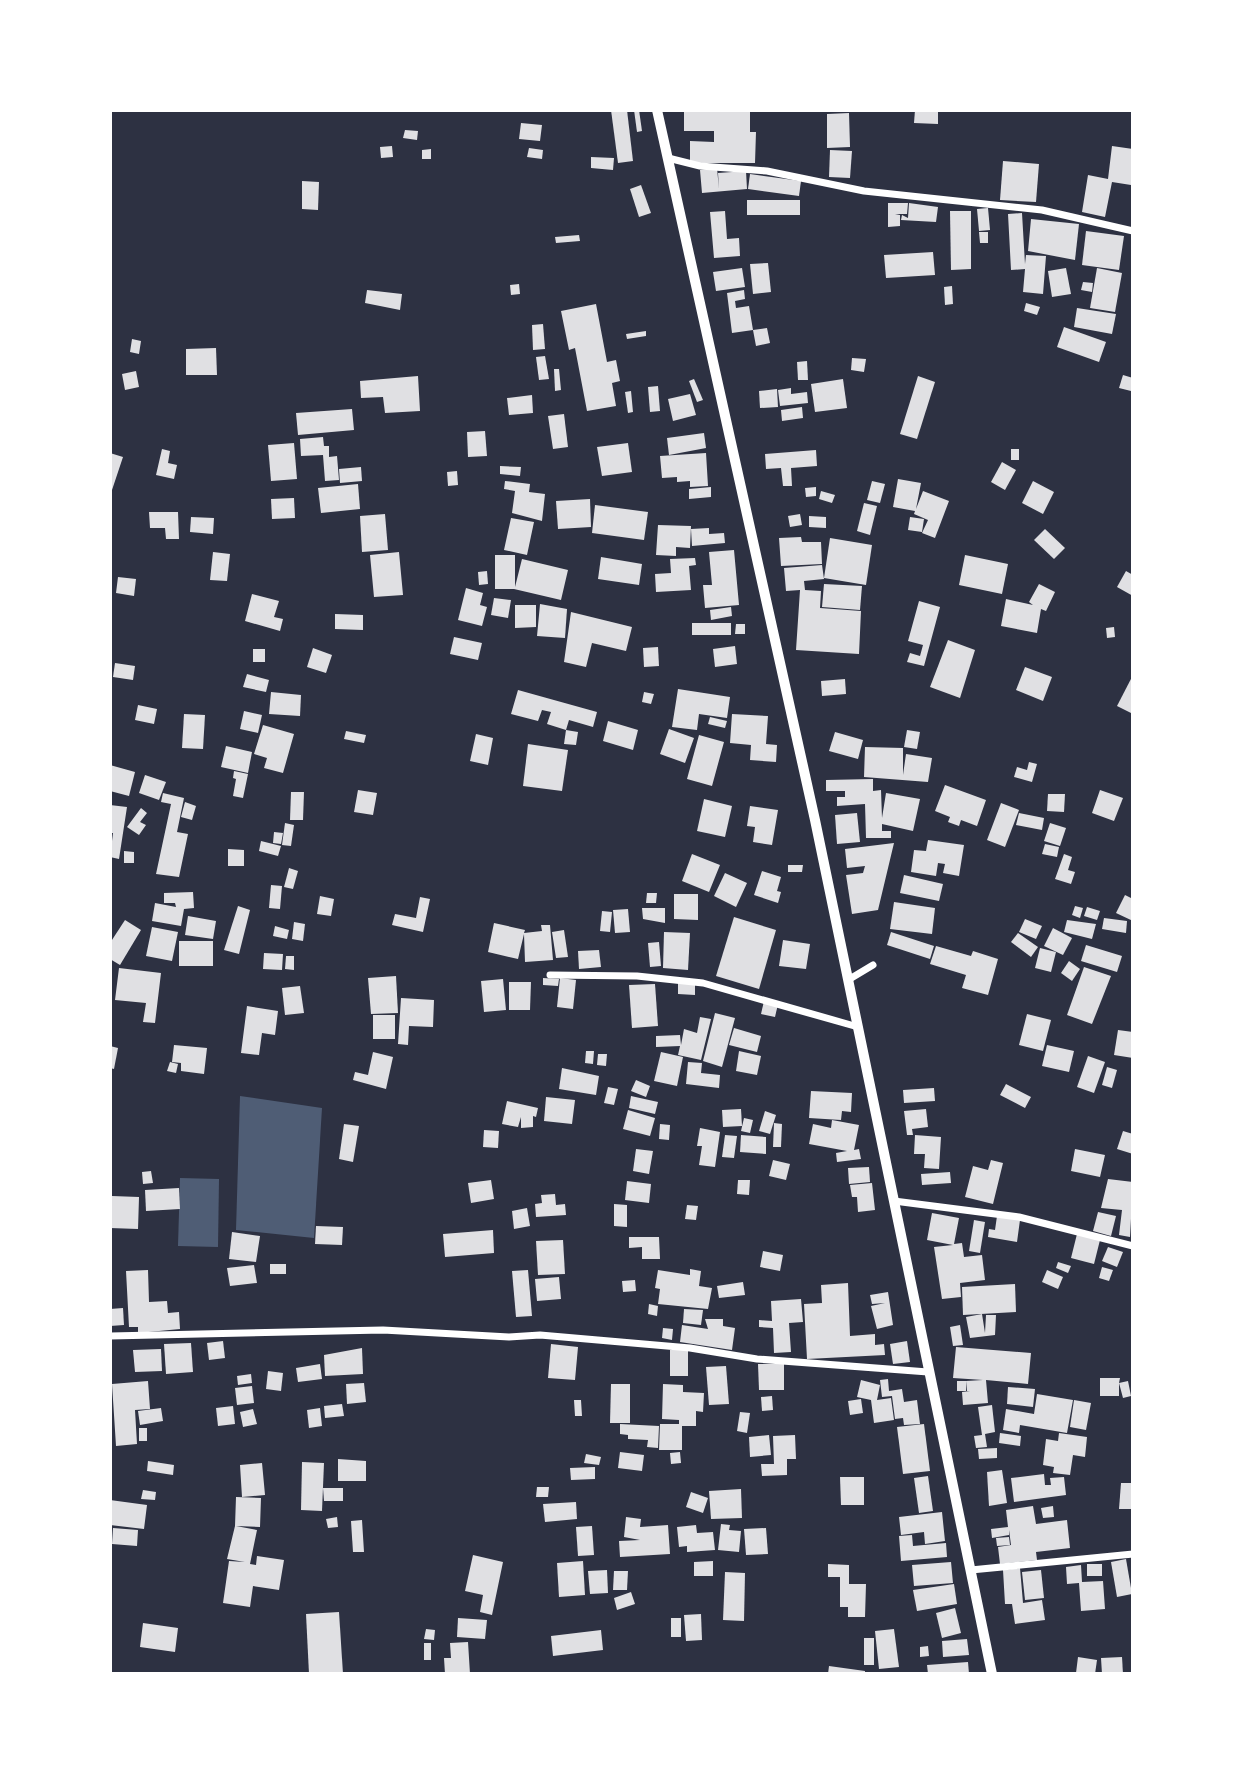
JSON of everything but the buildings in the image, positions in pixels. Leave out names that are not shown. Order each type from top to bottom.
[{"type":"main road","points":[[657,110],[848,980],[992,1674]]},
{"type":"street","points":[[668,158],[699,166],[767,172],[864,191],[1042,210],[1133,231]]},
{"type":"street","points":[[848,980],[873,965]]},
{"type":"street","points":[[550,975],[637,976],[703,983],[858,1027]]},
{"type":"street","points":[[894,1200],[1019,1217],[1133,1245]]},
{"type":"street","points":[[110,1336],[383,1330],[509,1337],[540,1335],[690,1348],[757,1359],[928,1372]]},
{"type":"street","points":[[971,1570],[1133,1553]]},
{"type":"water","points":[[240,1096],[322,1108],[314,1238],[236,1230]]},
{"type":"water","points":[[180,1178],[219,1179],[218,1247],[178,1246]]}]
